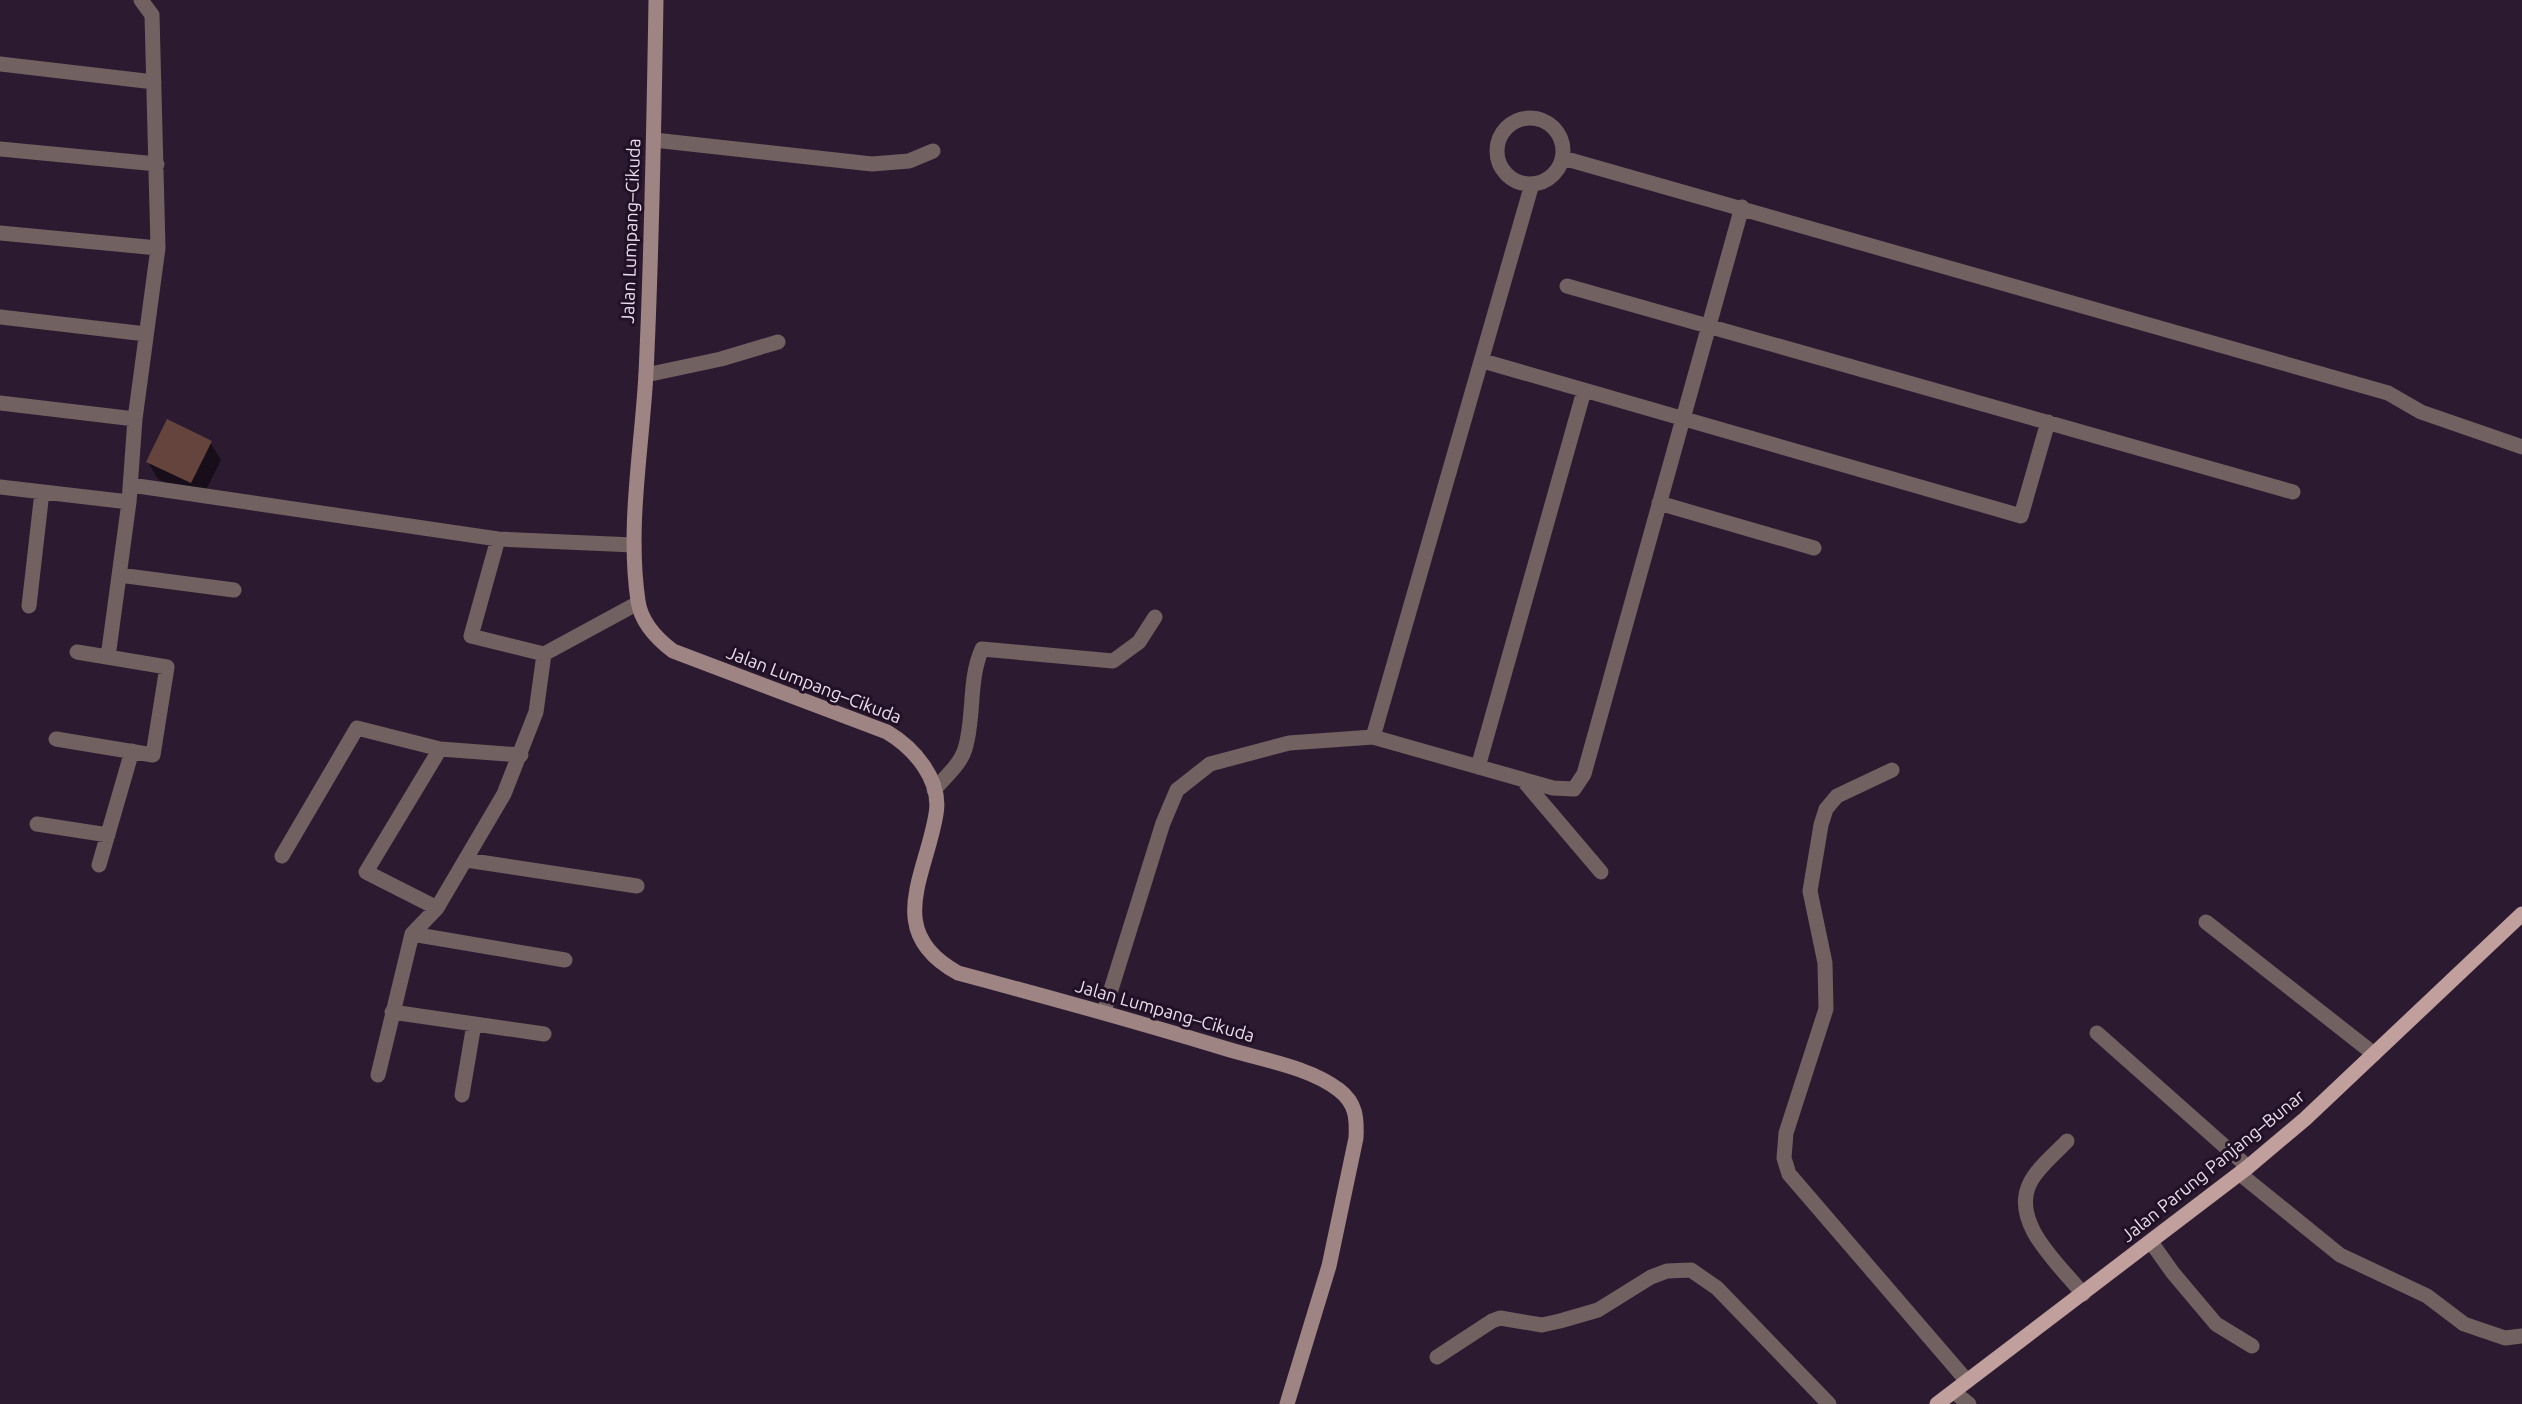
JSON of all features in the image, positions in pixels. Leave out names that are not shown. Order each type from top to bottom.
[{"type":"main road","name":"Jalan Parung Panjang–Bunar","points":[[1937,1404],[2244,1171],[2305,1119],[2522,914]]},
{"type":"street","points":[[108,657],[131,485],[135,419],[158,248],[152,15],[141,0]]},
{"type":"street","name":"Jalan Lumpang–Cikuda","points":[[656,0],[646,375],[634,545],[638,603],[645,621],[659,640],[674,651],[887,732],[906,743],[924,767],[934,790],[936,813],[916,884],[914,918],[921,940],[941,963],[958,973],[1104,1012],[1304,1072],[1338,1089],[1352,1102],[1357,1118],[1356,1138],[1329,1266],[1291,1402]]},
{"type":"street","points":[[0,64],[154,82]]},
{"type":"street","points":[[1525,117],[1545,121],[1560,137],[1563,158],[1552,176],[1532,184],[1521,183],[1502,170],[1496,148],[1505,128],[1525,117]]},
{"type":"street","points":[[654,140],[872,164],[909,161],[933,152]]},
{"type":"street","points":[[0,149],[157,164]]},
{"type":"street","points":[[1563,158],[1742,207],[2388,393],[2421,412],[2522,447]]},
{"type":"street","points":[[1373,737],[1483,361],[1532,184]]},
{"type":"street","points":[[1104,1012],[1163,823],[1178,790],[1210,764],[1289,743],[1373,737],[1552,788],[1574,789],[1584,774],[1742,207]]},
{"type":"street","points":[[0,233],[158,248]]},
{"type":"street","points":[[1567,286],[2293,492]]},
{"type":"street","points":[[0,317],[146,333]]},
{"type":"street","points":[[646,375],[722,359],[778,342]]},
{"type":"street","points":[[1483,361],[2021,516],[2048,422]]},
{"type":"street","points":[[1478,767],[1584,391]]},
{"type":"street","points":[[0,403],[135,419]]},
{"type":"street","points":[[131,485],[498,539],[634,545]]},
{"type":"street","points":[[0,487],[129,502]]},
{"type":"street","points":[[29,606],[42,492]]},
{"type":"street","points":[[1659,503],[1814,548]]},
{"type":"street","points":[[498,539],[471,636],[544,654],[638,603]]},
{"type":"street","points":[[119,575],[234,590]]},
{"type":"street","points":[[934,790],[955,766],[965,749],[976,663],[982,649],[1113,661],[1139,642],[1155,617]]},
{"type":"street","points":[[56,739],[153,755],[167,667],[76,652]]},
{"type":"street","points":[[378,1075],[412,934],[437,909],[504,794],[536,712],[544,654]]},
{"type":"street","points":[[282,856],[357,728],[440,749],[521,755]]},
{"type":"street","points":[[437,909],[366,872],[440,749]]},
{"type":"street","points":[[99,865],[132,752]]},
{"type":"street","points":[[1892,770],[1837,796],[1826,809],[1823,817],[1810,891],[1825,963],[1826,1009],[1786,1133],[1784,1158],[1789,1174],[1967,1381]]},
{"type":"street","points":[[1521,779],[1602,872]]},
{"type":"street","points":[[37,824],[108,835]]},
{"type":"street","points":[[466,860],[637,886]]},
{"type":"street","points":[[2206,922],[2374,1054]]},
{"type":"street","points":[[412,934],[565,960]]},
{"type":"street","points":[[392,1012],[544,1034]]},
{"type":"street","points":[[462,1095],[474,1024]]},
{"type":"street","points":[[2097,1033],[2244,1171],[2340,1256],[2427,1296],[2464,1324],[2505,1338],[2522,1336]]},
{"type":"street","points":[[2067,1141],[2030,1181],[2025,1195],[2026,1219],[2083,1294]]},
{"type":"street","points":[[2151,1242],[2172,1273],[2216,1324],[2252,1346]]},
{"type":"street","points":[[1437,1357],[1500,1318],[1542,1325],[1560,1321],[1598,1310],[1651,1277],[1667,1271],[1691,1270],[1717,1288],[1829,1404]]},
{"type":"street","points":[[1954,1392],[1969,1404]]},
{"type":"building","points":[[167,419],[212,441],[191,483],[146,462]]}]
